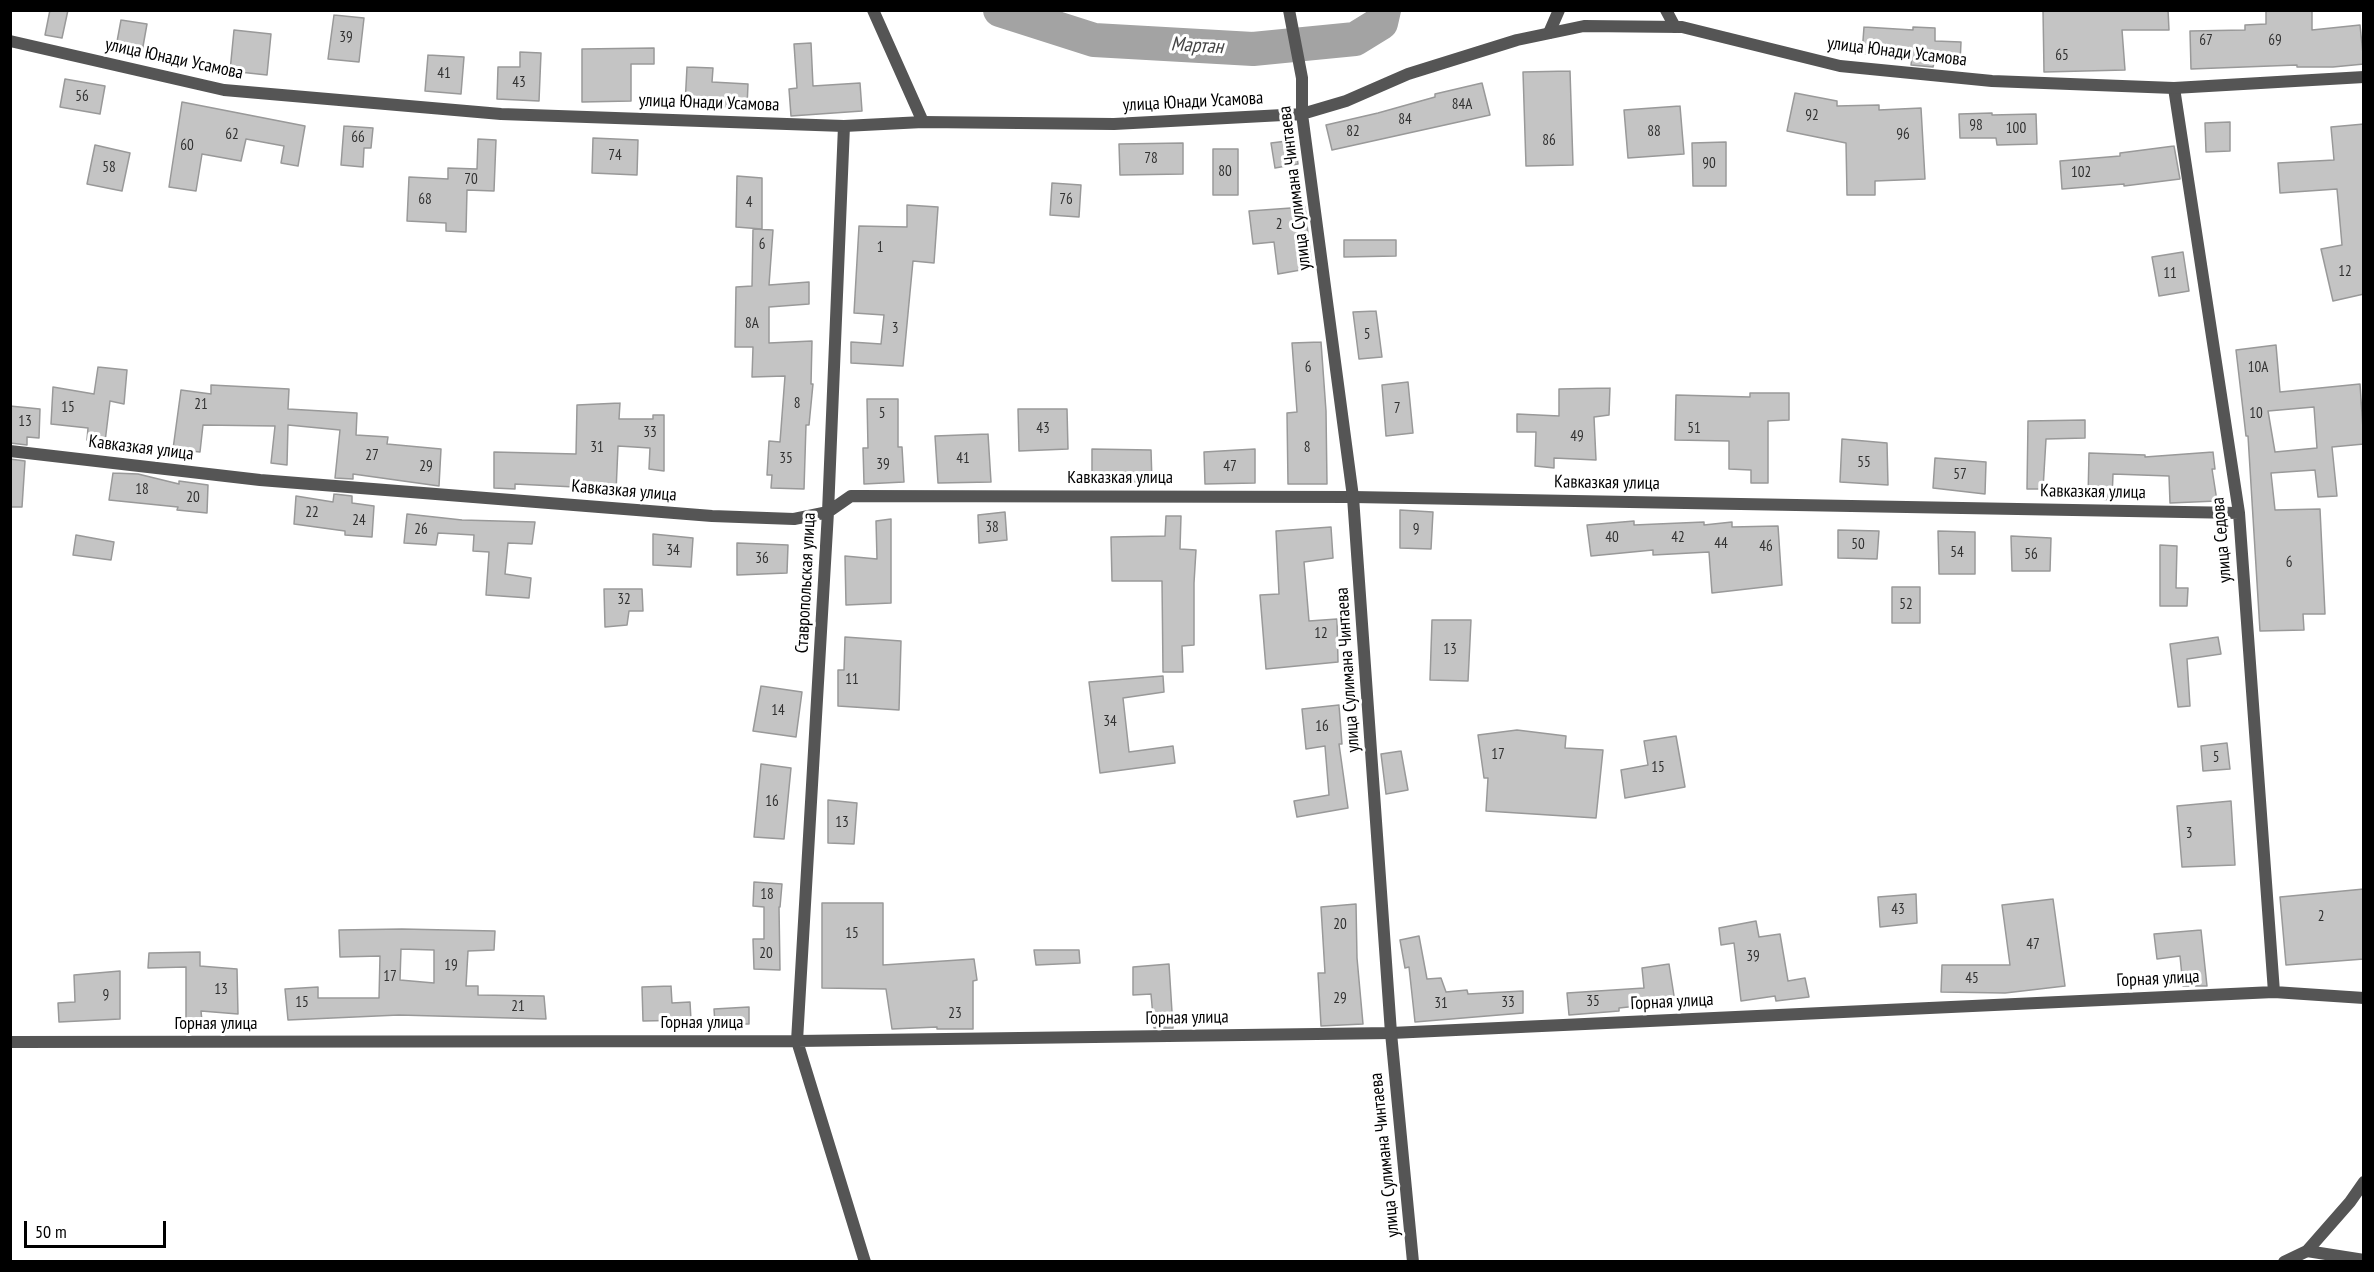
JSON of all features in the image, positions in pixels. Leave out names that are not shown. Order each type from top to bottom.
[{"type":"street","points":[[873,10],[923,122]]},
{"type":"street","name":"улица Сулимана Чинтаева","points":[[1289,10],[1302,78],[1302,114],[1353,497],[1391,1033],[1413,1262]]},
{"type":"street","points":[[1549,33],[1559,10]]},
{"type":"street","points":[[1666,10],[1675,27]]},
{"type":"street","name":"улица Юнади Усамова","points":[[10,41],[224,90],[501,114],[844,126],[923,122],[1114,124],[1302,114],[1346,101],[1418,71],[1517,40],[1584,26],[1675,27],[1840,66],[1992,81],[2174,88],[2364,77]]},
{"type":"street","name":"улица Седова","points":[[2174,88],[2239,513],[2274,992]]},
{"type":"street","name":"Ставропольская улица","points":[[797,1041],[828,513],[844,126]]},
{"type":"street","name":"Кавказкая улица","points":[[10,451],[260,480],[700,515],[794,519],[828,513],[850,496],[1353,497],[2239,513]]},
{"type":"street","name":"Горная улица","points":[[10,1042],[797,1041],[1391,1033],[2274,992],[2364,998]]},
{"type":"street","points":[[797,1041],[865,1262]]},
{"type":"street","points":[[2284,1262],[2307,1251],[2350,1202],[2364,1182]]},
{"type":"street","points":[[2307,1251],[2364,1260]]},
{"type":"building","points":[[50,10],[68,10],[62,38],[45,35]]},
{"type":"building","points":[[2043,10],[2168,10],[2169,30],[2122,30],[2125,70],[2044,72]]},
{"type":"building","points":[[2266,10],[2312,10],[2312,30],[2360,25],[2364,64],[2333,67],[2297,67],[2297,65],[2191,69],[2190,31],[2245,30],[2245,25],[2266,24]]},
{"type":"building","points":[[334,15],[364,18],[359,62],[328,59]]},
{"type":"building","points":[[121,20],[147,24],[142,52],[116,47]]},
{"type":"building","points":[[1864,27],[1913,30],[1913,27],[1935,28],[1935,41],[1961,42],[1960,64],[1934,63],[1933,67],[1911,65],[1912,57],[1862,54]]},
{"type":"building","points":[[234,30],[271,34],[267,75],[230,71]]},
{"type":"building","points":[[811,43],[813,86],[860,83],[862,111],[791,116],[789,89],[797,88],[794,44]]},
{"type":"building","points":[[654,48],[654,64],[631,64],[631,101],[582,102],[582,49]]},
{"type":"building","points":[[520,52],[541,53],[539,101],[497,99],[498,67],[520,67]]},
{"type":"building","points":[[428,55],[464,57],[461,94],[425,91]]},
{"type":"building","points":[[687,67],[713,68],[712,82],[748,84],[747,108],[685,105]]},
{"type":"building","points":[[1570,71],[1573,165],[1526,166],[1523,72]]},
{"type":"building","points":[[65,79],[105,86],[100,114],[60,107]]},
{"type":"building","points":[[1482,83],[1490,115],[1332,150],[1326,125],[1378,113],[1435,97],[1435,94]]},
{"type":"building","points":[[1795,93],[1837,101],[1837,106],[1879,105],[1879,110],[1921,108],[1925,179],[1875,181],[1875,195],[1847,195],[1846,143],[1787,131]]},
{"type":"building","points":[[182,102],[305,126],[298,166],[281,163],[284,146],[246,139],[241,161],[202,154],[196,191],[169,187]]},
{"type":"building","points":[[1680,106],[1684,154],[1628,158],[1624,110]]},
{"type":"building","points":[[1992,113],[1992,115],[2036,114],[2037,144],[1997,145],[1996,138],[1960,138],[1959,114]]},
{"type":"building","points":[[2230,122],[2230,151],[2206,152],[2205,123]]},
{"type":"building","points":[[2364,124],[2364,294],[2333,301],[2321,249],[2342,245],[2337,189],[2280,193],[2278,163],[2334,160],[2331,127]]},
{"type":"building","points":[[344,126],[373,128],[371,148],[364,148],[363,167],[341,165]]},
{"type":"building","points":[[593,138],[638,140],[637,175],[592,173]]},
{"type":"building","points":[[478,139],[496,140],[494,191],[467,190],[466,232],[446,231],[446,223],[407,221],[409,177],[448,179],[448,168],[477,169]]},
{"type":"building","points":[[1295,140],[1298,164],[1275,168],[1271,143]]},
{"type":"building","points":[[1726,142],[1726,186],[1693,186],[1692,143]]},
{"type":"building","points":[[1183,143],[1183,174],[1120,175],[1119,144]]},
{"type":"building","points":[[95,145],[130,153],[122,191],[87,184]]},
{"type":"building","points":[[2174,146],[2180,179],[2124,186],[2124,184],[2062,189],[2060,161],[2120,156],[2120,153]]},
{"type":"building","points":[[1213,149],[1238,149],[1238,195],[1213,195]]},
{"type":"building","points":[[737,176],[762,178],[762,229],[736,227]]},
{"type":"building","points":[[1052,183],[1081,185],[1079,217],[1050,215]]},
{"type":"building","points":[[907,205],[938,207],[934,263],[913,261],[903,366],[851,363],[851,342],[881,344],[884,315],[854,313],[859,226],[907,227]]},
{"type":"building","points":[[1305,207],[1312,268],[1278,274],[1274,242],[1253,244],[1249,211]]},
{"type":"building","points":[[753,229],[773,230],[769,285],[809,282],[809,304],[769,307],[769,343],[812,341],[811,384],[813,384],[809,425],[806,425],[804,489],[771,488],[772,475],[767,475],[769,441],[780,442],[785,376],[752,377],[753,347],[735,347],[736,287],[752,286]]},
{"type":"building","points":[[1344,240],[1396,240],[1396,256],[1344,257]]},
{"type":"building","points":[[2183,252],[2189,291],[2159,296],[2152,257]]},
{"type":"building","points":[[1376,311],[1382,357],[1359,359],[1353,312]]},
{"type":"building","points":[[1321,342],[1326,411],[1327,484],[1288,484],[1287,413],[1297,412],[1292,343]]},
{"type":"building","points":[[2276,345],[2280,392],[2360,384],[2364,444],[2332,447],[2337,496],[2318,497],[2315,470],[2271,473],[2275,510],[2320,509],[2325,614],[2303,614],[2304,630],[2260,631],[2248,436],[2246,436],[2236,350]],"holes":[[[2314,407],[2317,448],[2275,452],[2268,411]]]},
{"type":"building","points":[[98,367],[127,370],[124,404],[110,401],[105,442],[87,440],[88,428],[51,424],[53,387],[94,394]]},
{"type":"building","points":[[1408,382],[1413,433],[1386,436],[1382,385]]},
{"type":"building","points":[[211,385],[289,389],[288,409],[357,413],[356,435],[388,437],[387,444],[441,449],[439,486],[353,474],[353,479],[335,478],[340,430],[288,425],[287,465],[271,463],[275,426],[203,425],[200,452],[173,449],[181,390],[211,394]]},
{"type":"building","points":[[1610,388],[1609,415],[1594,417],[1596,460],[1554,458],[1554,468],[1535,466],[1536,432],[1517,432],[1517,414],[1559,416],[1559,389]]},
{"type":"building","points":[[1750,393],[1789,393],[1789,420],[1768,421],[1768,483],[1751,483],[1751,470],[1729,469],[1729,441],[1675,440],[1676,395],[1750,397]]},
{"type":"building","points":[[867,399],[898,399],[898,447],[902,447],[904,482],[864,484],[863,448],[868,448]]},
{"type":"building","points":[[620,403],[619,419],[653,419],[653,415],[664,415],[664,471],[649,469],[650,448],[618,446],[616,492],[575,491],[575,487],[515,484],[515,489],[494,488],[494,452],[576,454],[577,405]]},
{"type":"building","points":[[10,406],[40,409],[39,438],[27,437],[27,445],[10,443]]},
{"type":"building","points":[[1018,409],[1067,409],[1068,449],[1019,451]]},
{"type":"building","points":[[2085,420],[2085,438],[2046,439],[2043,489],[2027,489],[2028,421]]},
{"type":"building","points":[[988,434],[991,482],[938,483],[935,436]]},
{"type":"building","points":[[1842,439],[1887,443],[1888,485],[1840,482]]},
{"type":"building","points":[[1092,449],[1151,450],[1152,482],[1092,481]]},
{"type":"building","points":[[1255,449],[1255,483],[1205,484],[1204,452]]},
{"type":"building","points":[[2213,452],[2215,469],[2212,469],[2217,501],[2170,503],[2169,476],[2113,474],[2112,500],[2088,498],[2089,453],[2145,455],[2145,457]]},
{"type":"building","points":[[1935,458],[1986,462],[1985,494],[1933,488]]},
{"type":"building","points":[[10,459],[25,461],[22,507],[10,507]]},
{"type":"building","points":[[113,473],[138,474],[179,484],[179,481],[208,485],[207,513],[177,510],[178,507],[109,500]]},
{"type":"building","points":[[334,494],[352,496],[352,503],[374,506],[372,537],[345,535],[345,531],[294,524],[296,496],[333,502]]},
{"type":"building","points":[[1400,510],[1433,512],[1431,549],[1400,548]]},
{"type":"building","points":[[1005,512],[1007,540],[979,543],[978,515]]},
{"type":"building","points":[[407,514],[462,520],[535,522],[532,544],[508,543],[505,574],[531,578],[529,598],[486,595],[489,552],[473,551],[474,535],[438,533],[436,545],[404,543]]},
{"type":"building","points":[[1166,516],[1181,516],[1180,549],[1196,550],[1194,645],[1182,646],[1183,672],[1163,672],[1162,581],[1112,581],[1111,537],[1165,536]]},
{"type":"building","points":[[891,519],[891,603],[846,605],[845,556],[877,559],[876,521]]},
{"type":"building","points":[[1634,521],[1634,525],[1704,522],[1704,525],[1732,522],[1732,527],[1778,526],[1782,585],[1712,593],[1709,552],[1653,555],[1653,550],[1591,556],[1587,525]]},
{"type":"building","points":[[1331,527],[1333,558],[1304,562],[1309,621],[1337,619],[1338,662],[1266,669],[1260,595],[1279,594],[1276,531]]},
{"type":"building","points":[[1838,530],[1879,531],[1877,559],[1838,558]]},
{"type":"building","points":[[1938,531],[1975,532],[1975,574],[1939,574]]},
{"type":"building","points":[[653,534],[693,538],[691,567],[653,565]]},
{"type":"building","points":[[76,535],[114,542],[111,560],[73,555]]},
{"type":"building","points":[[2011,536],[2051,538],[2050,571],[2012,571]]},
{"type":"building","points":[[737,543],[788,545],[787,573],[737,575]]},
{"type":"building","points":[[2160,545],[2177,546],[2176,588],[2188,588],[2187,606],[2160,606]]},
{"type":"building","points":[[1892,587],[1920,587],[1920,623],[1892,623]]},
{"type":"building","points":[[604,589],[642,589],[643,611],[629,611],[627,625],[605,627]]},
{"type":"building","points":[[1432,620],[1471,620],[1468,681],[1430,680]]},
{"type":"building","points":[[845,637],[901,641],[899,710],[838,706],[838,670],[844,670]]},
{"type":"building","points":[[2218,637],[2221,654],[2187,659],[2190,706],[2178,707],[2170,644]]},
{"type":"building","points":[[1163,676],[1164,692],[1123,698],[1129,752],[1173,746],[1175,763],[1100,773],[1089,682]]},
{"type":"building","points":[[761,686],[802,692],[796,737],[753,731]]},
{"type":"building","points":[[1339,705],[1342,744],[1339,744],[1348,808],[1297,817],[1294,801],[1329,795],[1325,746],[1306,749],[1302,709]]},
{"type":"building","points":[[1517,730],[1566,736],[1565,748],[1603,750],[1596,818],[1486,811],[1488,778],[1484,778],[1478,735]]},
{"type":"building","points":[[1676,736],[1685,787],[1625,798],[1621,770],[1648,765],[1644,741]]},
{"type":"building","points":[[2227,743],[2230,769],[2203,771],[2201,746]]},
{"type":"building","points":[[1401,751],[1408,790],[1386,794],[1381,754]]},
{"type":"building","points":[[761,764],[791,768],[784,839],[754,837]]},
{"type":"building","points":[[828,800],[857,803],[854,844],[828,843]]},
{"type":"building","points":[[2231,801],[2235,865],[2182,867],[2177,806]]},
{"type":"building","points":[[754,882],[782,884],[779,907],[780,970],[754,969],[753,939],[764,939],[764,907],[753,906]]},
{"type":"building","points":[[2364,889],[2364,959],[2286,965],[2280,897]]},
{"type":"building","points":[[1916,894],[1917,923],[1880,927],[1878,897]]},
{"type":"building","points":[[2053,899],[2065,986],[2005,993],[1941,992],[1942,965],[2010,965],[2002,905]]},
{"type":"building","points":[[822,903],[883,903],[883,965],[974,959],[977,980],[973,981],[973,1029],[937,1029],[937,1027],[892,1029],[886,989],[822,988]]},
{"type":"building","points":[[1356,904],[1357,958],[1363,1024],[1321,1026],[1318,973],[1325,973],[1321,907]]},
{"type":"building","points":[[1756,921],[1759,937],[1780,934],[1788,981],[1805,978],[1809,997],[1776,1001],[1775,996],[1741,1001],[1734,943],[1721,945],[1719,928]]},
{"type":"building","points":[[339,930],[495,931],[494,950],[468,951],[466,986],[478,986],[478,995],[544,996],[546,1019],[399,1015],[288,1020],[285,989],[318,987],[318,998],[379,998],[380,956],[340,957]],"holes":[[[401,949],[434,950],[434,983],[400,980]]]},
{"type":"building","points":[[2201,930],[2207,986],[2183,986],[2180,956],[2157,959],[2154,934]]},
{"type":"building","points":[[1419,936],[1427,979],[1441,978],[1446,992],[1467,990],[1468,994],[1523,991],[1523,1013],[1415,1022],[1409,967],[1405,968],[1400,940]]},
{"type":"building","points":[[1034,950],[1079,950],[1080,963],[1036,965]]},
{"type":"building","points":[[200,952],[200,966],[237,969],[238,1014],[201,1011],[202,1021],[186,1021],[186,967],[148,968],[149,953]]},
{"type":"building","points":[[1169,964],[1173,1028],[1154,1028],[1151,994],[1133,995],[1133,967]]},
{"type":"building","points":[[1669,964],[1675,1002],[1619,1008],[1619,1011],[1569,1015],[1567,993],[1644,988],[1642,968]]},
{"type":"building","points":[[120,971],[120,1019],[59,1022],[58,1003],[75,1002],[74,975]]},
{"type":"building","points":[[671,986],[672,1003],[690,1002],[691,1020],[643,1021],[642,987]]},
{"type":"building","points":[[749,1007],[749,1024],[715,1024],[714,1009]]},
{"type":"waterway","name":"Мартан","points":[[1000,10],[1094,40],[1253,49],[1355,39],[1381,23],[1384,10]]}]
